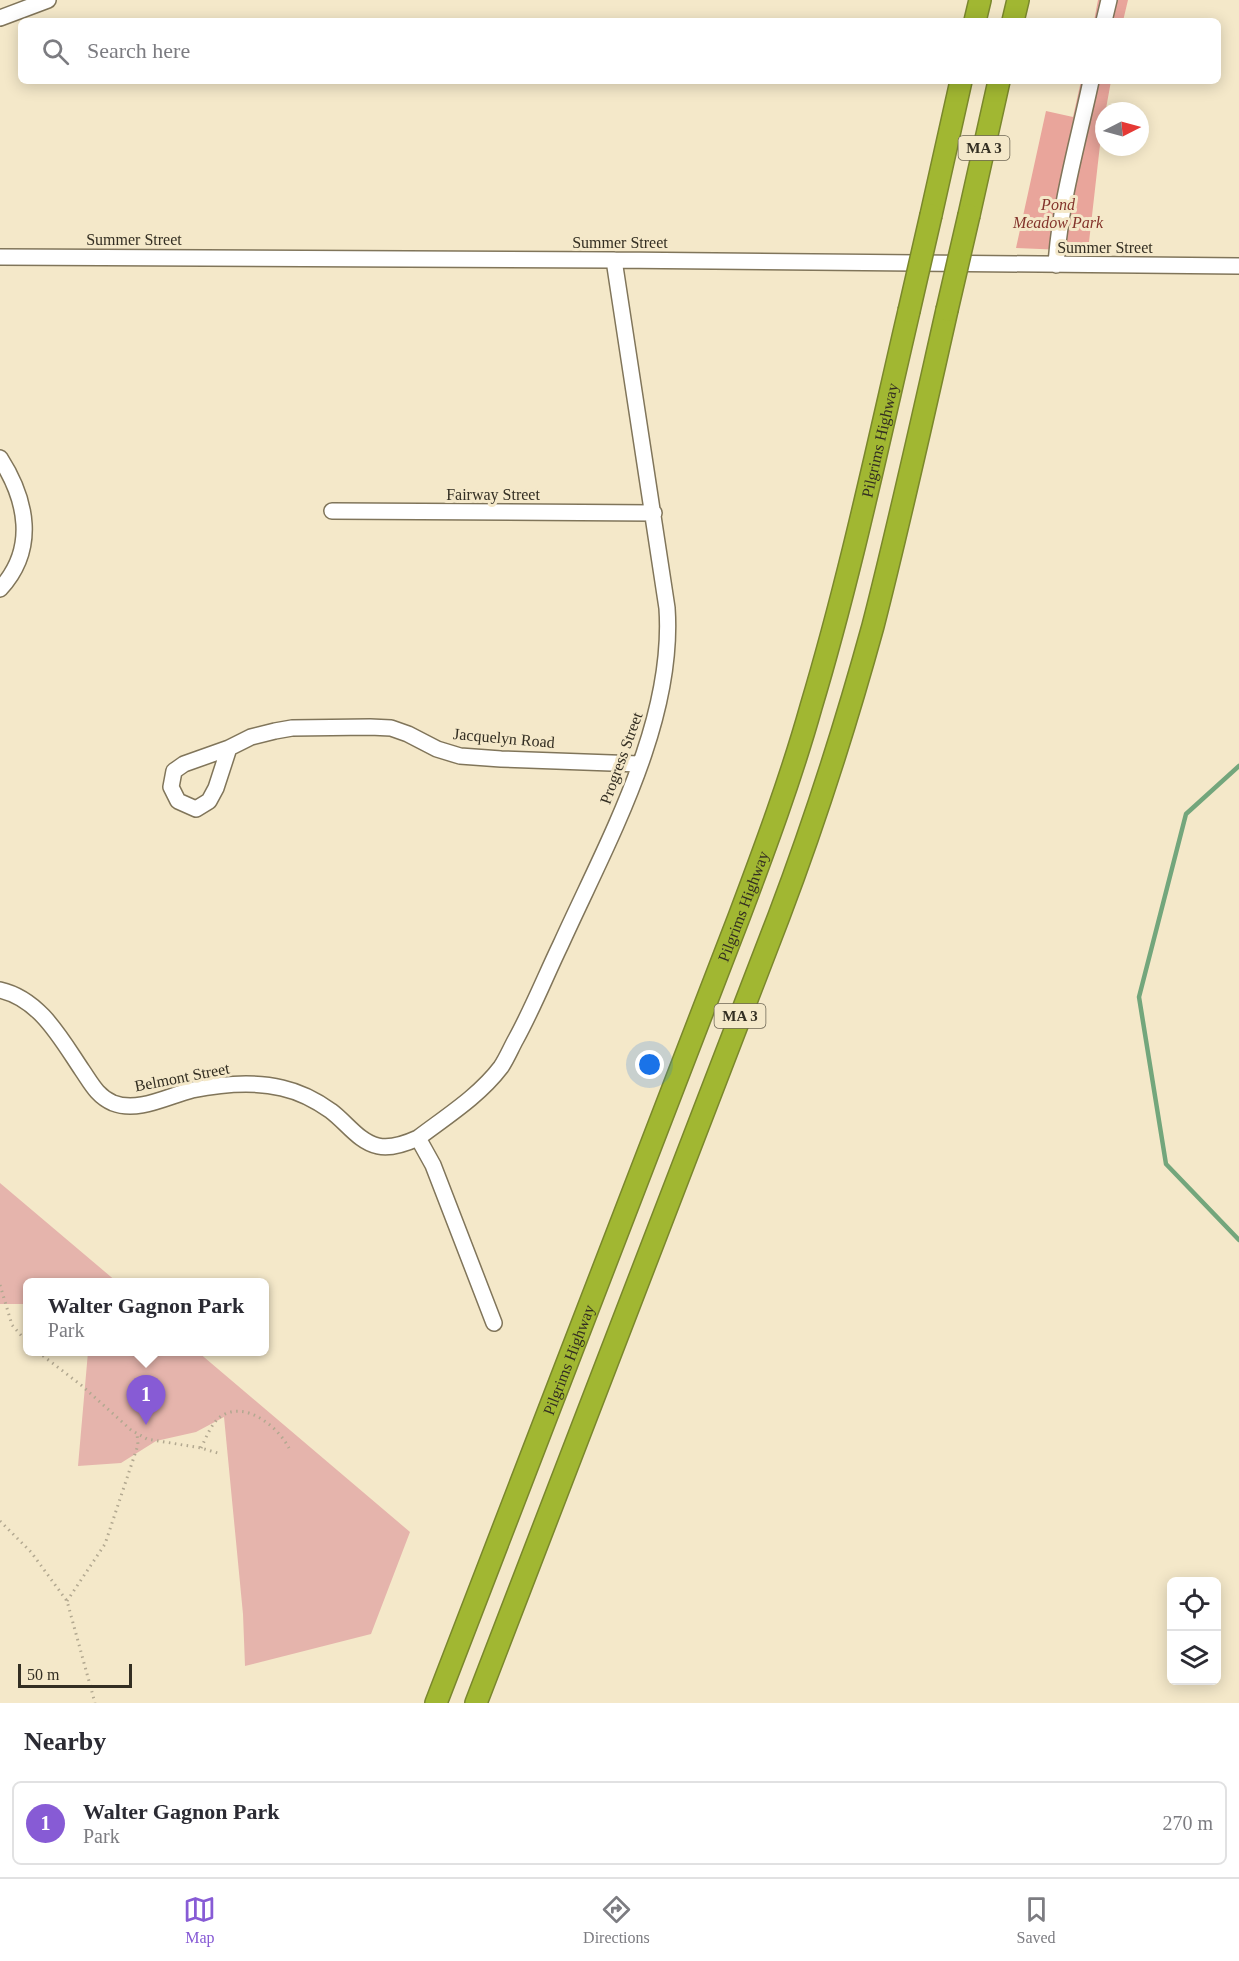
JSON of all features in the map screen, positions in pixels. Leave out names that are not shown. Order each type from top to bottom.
[{"type":"highway","points":[[976,18],[980,0]]},
{"type":"highway","points":[[1014,18],[1018,0]]},
{"type":"highway","name":"Pilgrims Highway","points":[[436,1703],[739,917],[786,787],[841,601],[960,84]]},
{"type":"highway","name":"MA 3","points":[[476,1703],[782,908],[826,784],[875,615],[998,84]]},
{"type":"street","points":[[0,18],[48,0]]},
{"type":"street","points":[[1105,18],[1109,0]]},
{"type":"street","points":[[1056,265],[1064,206],[1090,84]]},
{"type":"street","name":"Summer Street","points":[[0,257],[1239,266]]},
{"type":"street","name":"Progress Street","points":[[418,1138],[483,1088],[502,1064],[523,1025],[619,815],[653,728],[666,669],[669,633],[654,513],[614,260]]},
{"type":"street","points":[[0,458],[22,503],[25,537],[18,562],[0,589]]},
{"type":"street","name":"Fairway Street","points":[[332,510],[654,513]]},
{"type":"street","name":"Jacquelyn Road","points":[[230,748],[251,737],[292,728],[370,727],[391,728],[437,749],[460,756],[639,764]]},
{"type":"street","name":"Belmont Street","points":[[0,990],[23,998],[35,1008],[55,1030],[98,1094],[112,1102],[134,1106],[221,1085],[255,1084],[284,1088],[309,1097],[331,1111],[364,1140],[380,1147],[418,1138]]},
{"type":"street","points":[[418,1138],[433,1165],[494,1323]]},
{"type":"path","points":[[0,1285],[12,1325],[23,1337]]},
{"type":"path","points":[[43,1356],[137,1433],[155,1441],[201,1448],[221,1454]]},
{"type":"path","points":[[201,1448],[218,1418],[237,1411],[252,1413],[273,1426],[289,1448]]},
{"type":"path","points":[[67,1601],[105,1544],[138,1444],[137,1433]]},
{"type":"path","points":[[0,1521],[31,1552],[67,1601],[95,1703]]},
{"type":"shaded area","points":[[0,1183],[112,1278],[23,1278],[23,1304],[0,1304]]},
{"type":"shaded area","points":[[88,1356],[203,1356],[410,1532],[371,1634],[245,1666],[243,1614],[224,1417],[196,1432],[156,1441],[121,1463],[78,1466]]},
{"type":"green space","points":[[1098,0],[1128,0],[1124,18],[1095,18]]},
{"type":"green space","name":"Pond Meadow Park","points":[[1080,84],[1110,84],[1107,102],[1095,102],[1095,156],[1099,156],[1088,251],[1016,248],[1046,111],[1073,117]]},
{"type":"waterway","points":[[1239,766],[1186,814],[1139,997],[1166,1164],[1239,1240]]},
{"type":"place","name":"Walter Gagnon Park","points":[[146,1425]]}]
